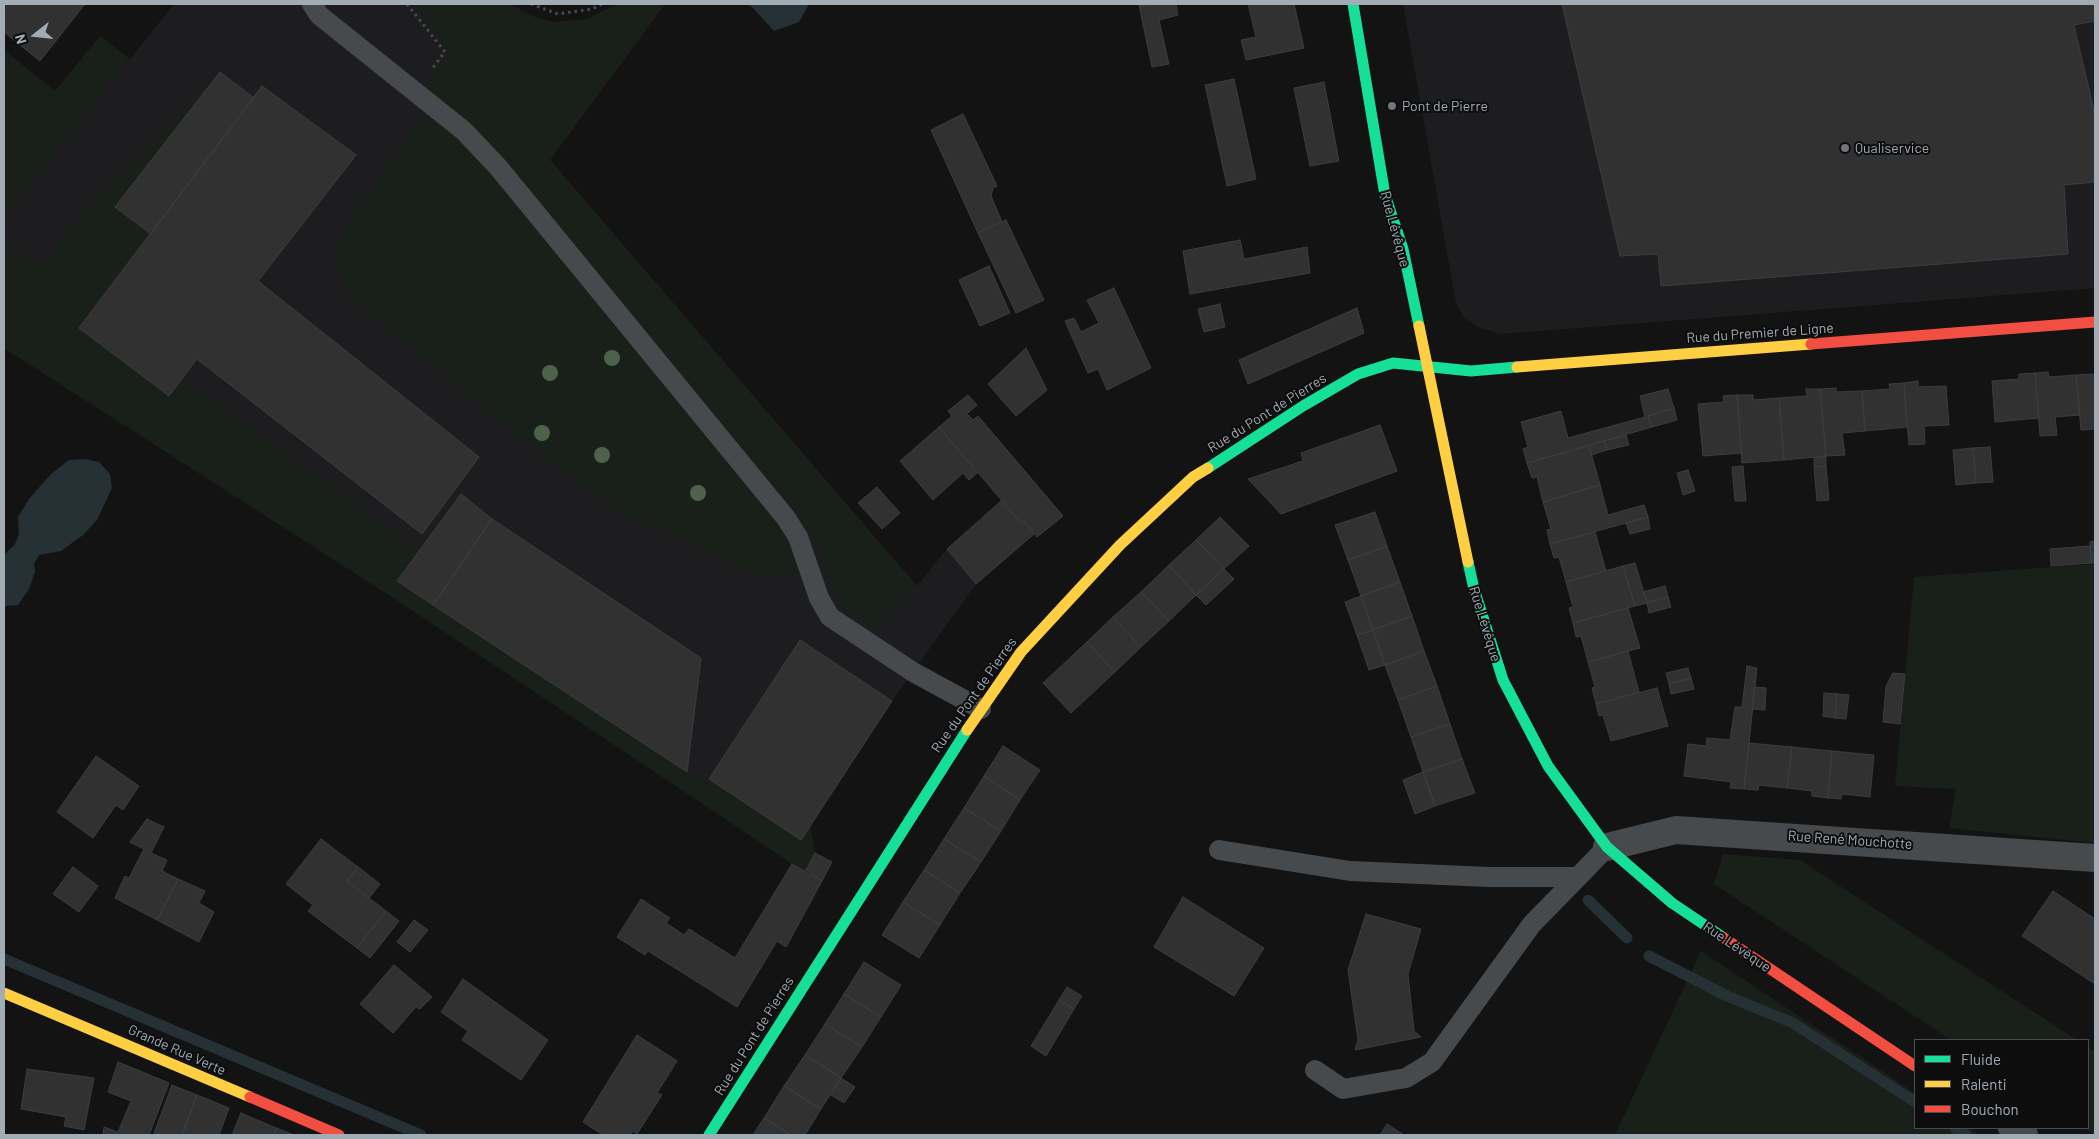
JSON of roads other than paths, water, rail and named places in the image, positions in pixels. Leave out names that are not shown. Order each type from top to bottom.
[{"type":"street","name":"Rue Lévêque","points":[[1353,4],[1385,195],[1403,249],[1426,367],[1445,443],[1474,589],[1503,680],[1548,766],[1607,847],[1672,903],[1914,1065]]},
{"type":"street","name":"Rue du Premier de Ligne","points":[[1426,367],[1471,371],[2095,322]]},
{"type":"street","name":"Rue du Pont de Pierres","points":[[710,1135],[945,762],[981,709],[1021,652],[1120,545],[1194,477],[1358,374],[1393,363],[1426,367]]},
{"type":"street","name":"Rue René Mouchotte","points":[[1607,847],[1676,830],[2095,858]]},
{"type":"street","name":"Grande Rue Verte","points":[[4,993],[339,1135]]},
{"type":"lane","points":[[312,4],[319,15],[464,131],[498,168],[786,518],[798,537],[819,598],[830,617],[913,672],[981,709]]},
{"type":"lane","points":[[1315,1070],[1343,1089],[1406,1078],[1432,1062],[1532,924],[1607,847]]},
{"type":"lane","points":[[1219,850],[1350,871],[1489,877],[1578,878]]},
{"type":"waterway","points":[[1588,900],[1627,938]]},
{"type":"waterway","points":[[1649,956],[1727,996],[1793,1023],[1914,1101]]},
{"type":"waterway","points":[[4,959],[421,1135]]},
{"type":"waterway","points":[[1957,1129],[1966,1135]]},
{"type":"place","name":"Pont de Pierre","points":[[1392,106]]},
{"type":"place","name":"Qualiservice","points":[[1845,148]]}]
